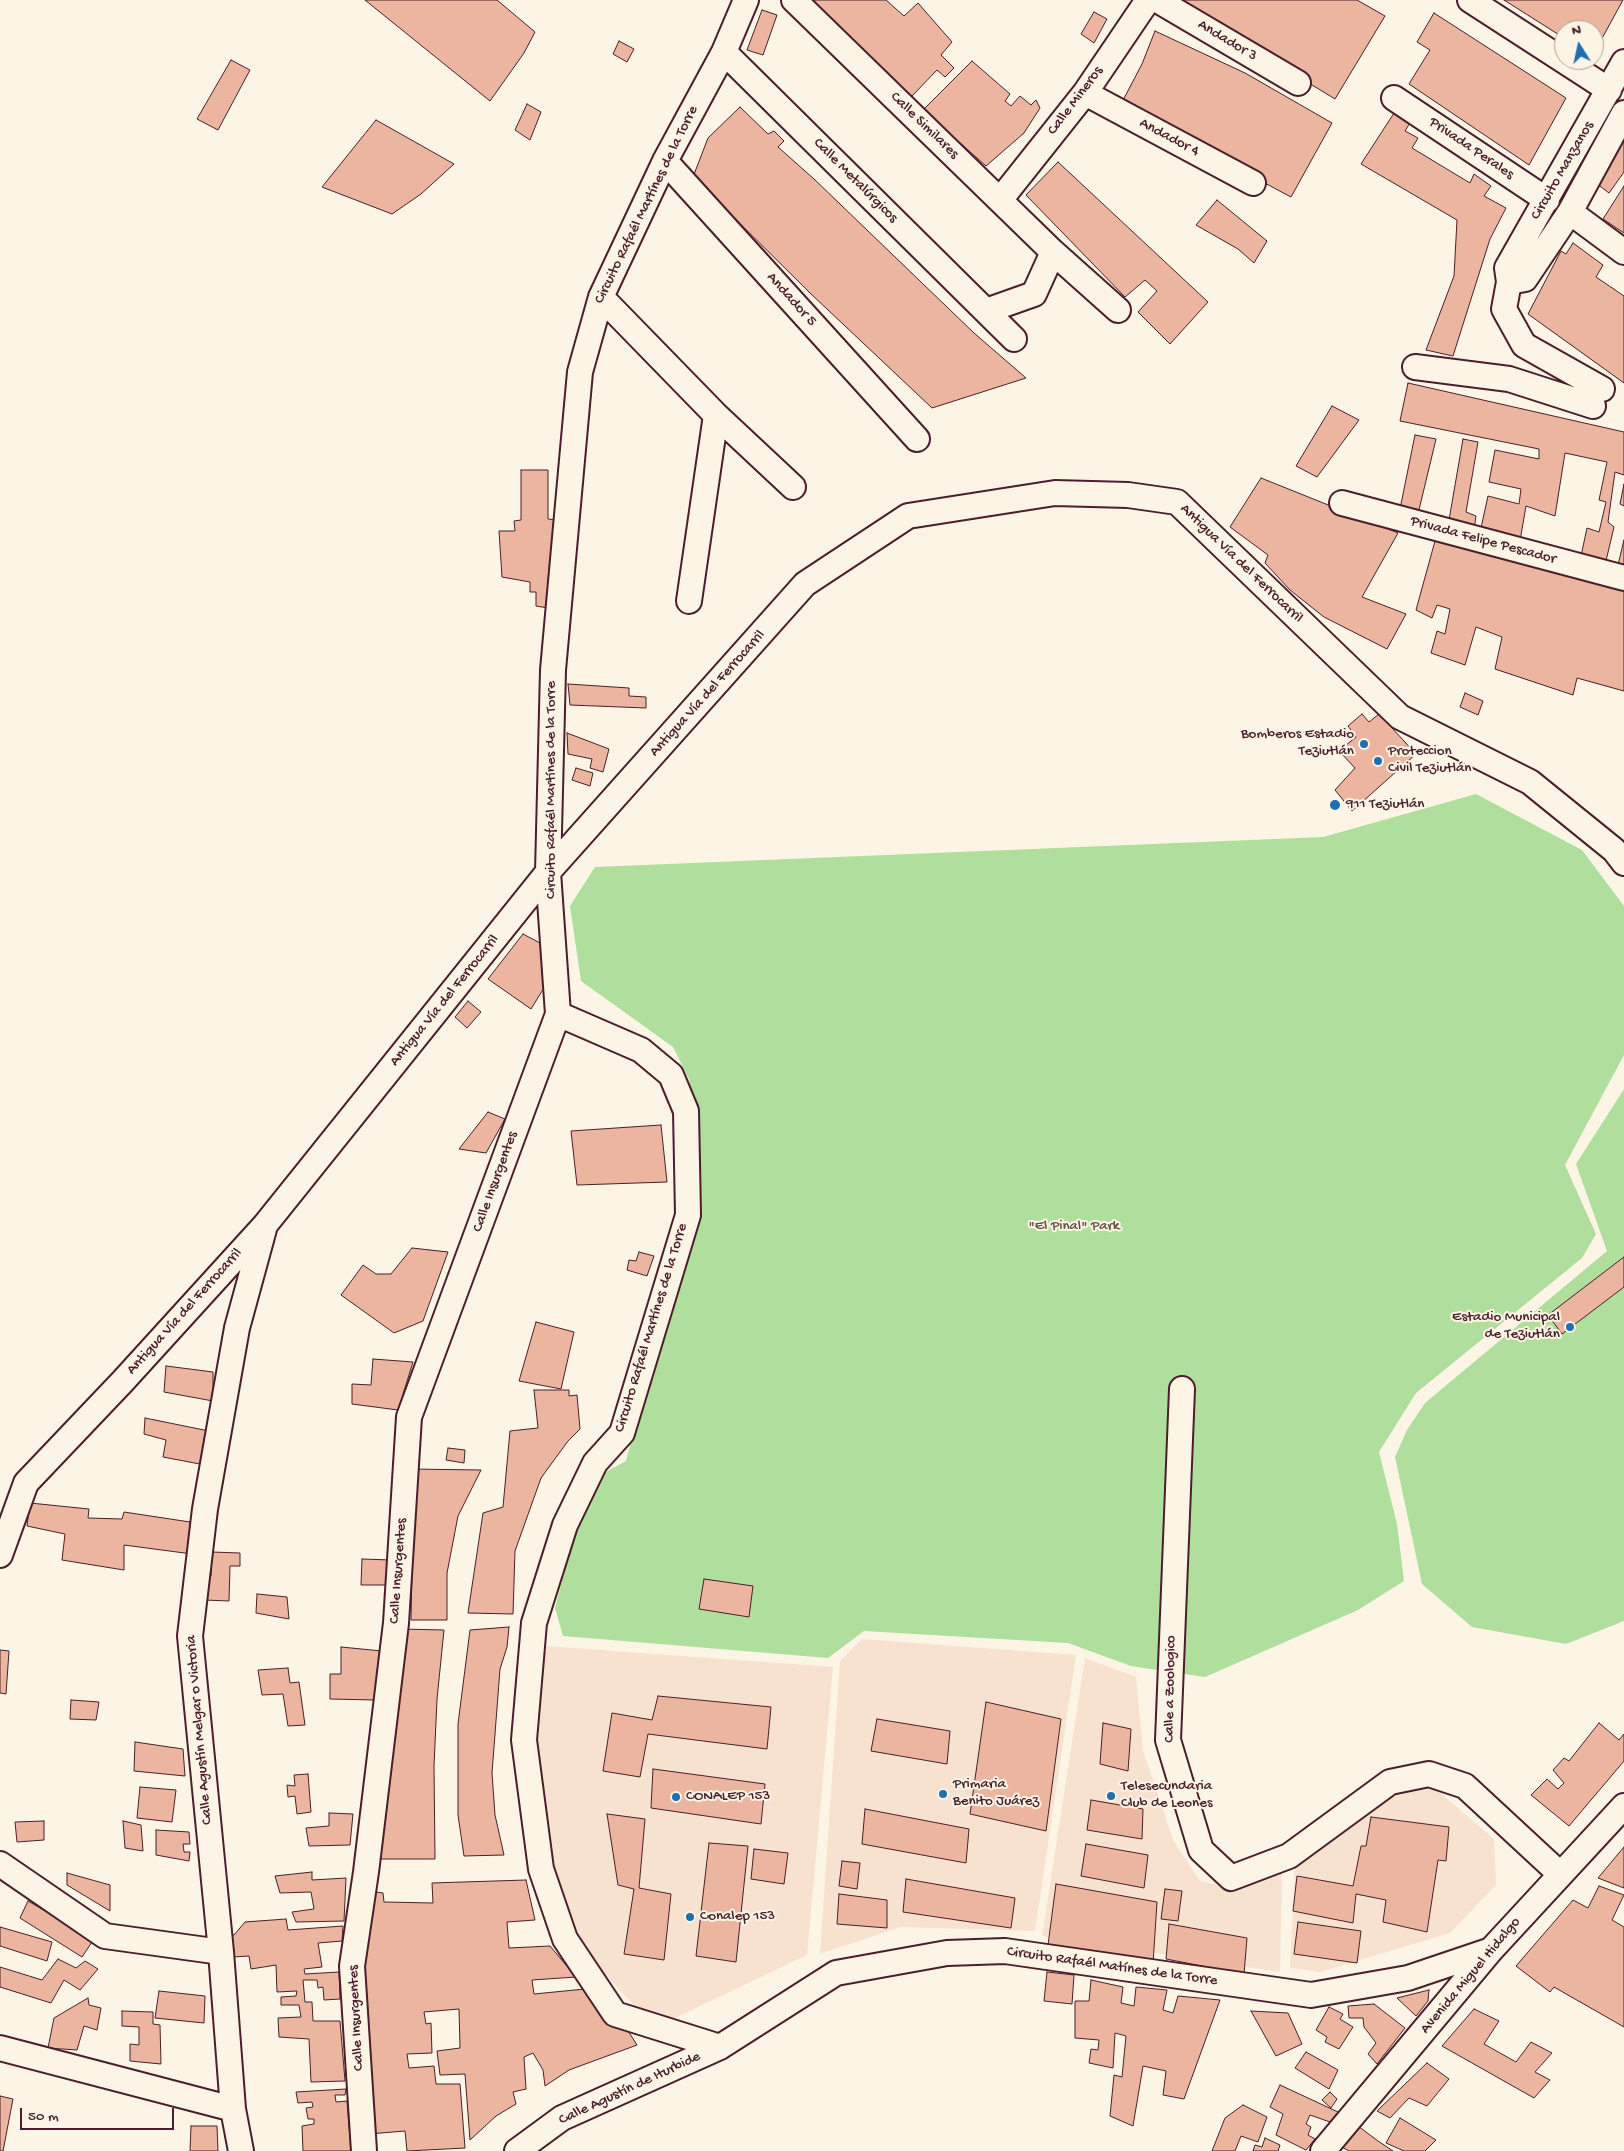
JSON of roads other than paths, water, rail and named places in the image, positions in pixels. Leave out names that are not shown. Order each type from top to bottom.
[{"type":"street","name":"Circuito Rafaél Martínes de la Torre","points":[[720,2047],[615,2014],[565,1939],[541,1869],[524,1740],[534,1623],[565,1525],[595,1463],[622,1433],[688,1215],[686,1111],[671,1075],[641,1050],[558,1014],[548,872],[552,670],[580,372],[600,296],[665,161],[724,52],[746,0]]},
{"type":"street","name":"Calle Similares","points":[[794,0],[1053,252],[1118,310]]},
{"type":"street","name":"Calle Mineros","points":[[1000,200],[1085,93],[1148,0]]},
{"type":"street","name":"Andador 3","points":[[1157,0],[1298,83]]},
{"type":"street","points":[[1470,0],[1609,90]]},
{"type":"street","name":"Calle Metalúrgicos","points":[[724,52],[1014,339]]},
{"type":"street","name":"Circuito Manzanos","points":[[1524,345],[1504,310],[1509,282],[1507,268],[1624,62]]},
{"type":"street","name":"Andador 4","points":[[1085,93],[1253,183]]},
{"type":"street","name":"Privada Perales","points":[[1394,98],[1547,200]]},
{"type":"street","name":"Circuito Manzanos","points":[[1509,282],[1525,279],[1570,212],[1624,113]]},
{"type":"street","name":"Andador 5","points":[[665,161],[917,439]]},
{"type":"street","points":[[1570,212],[1624,252]]},
{"type":"street","points":[[986,311],[1034,294],[1053,252]]},
{"type":"street","points":[[600,296],[716,415],[793,488]]},
{"type":"street","points":[[1415,368],[1509,379],[1598,397],[1524,345],[1509,379]]},
{"type":"street","points":[[689,601],[716,415]]},
{"type":"street","name":"Antigua Vía del Ferrocarril","points":[[0,1556],[26,1483],[123,1381],[265,1225],[548,872],[805,584],[908,516],[1055,493],[1128,495],[1177,502],[1400,717],[1530,782],[1614,850],[1624,863]]},
{"type":"street","name":"Privada Felipe Pescador","points":[[1342,503],[1624,578]]},
{"type":"street","name":"Calle Insurgentes","points":[[364,2151],[352,1966],[366,1872],[396,1623],[409,1417],[558,1014]]},
{"type":"street","name":"Calle Agustín Melgar o Victoria","points":[[241,2151],[234,2110],[222,1952],[190,1636],[205,1509],[237,1328],[265,1225]]},
{"type":"street","name":"Calle a Zoologico","points":[[1182,1389],[1168,1740],[1202,1850],[1231,1878],[1290,1856],[1390,1782],[1428,1774],[1465,1786],[1560,1874]]},
{"type":"street","name":"Avenida Miguel Hidalgo","points":[[1323,2151],[1491,1950],[1624,1806]]},
{"type":"street","points":[[0,1864],[105,1936],[222,1952]]},
{"type":"street","name":"Circuito Rafaél Matínes de la Torre","points":[[720,2047],[836,1973],[947,1953],[1005,1951],[1311,1995],[1408,1978],[1491,1950]]},
{"type":"street","name":"Calle Agustín de Iturbide","points":[[517,2151],[562,2118],[720,2047]]},
{"type":"street","points":[[0,2048],[234,2110]]},
{"type":"place","name":"Bomberos Estadio Teziutlán","points":[[1364,744]]},
{"type":"place","name":"Proteccion Civil Teziutlán","points":[[1378,761]]},
{"type":"place","name":"911 Teziutlán","points":[[1335,805]]},
{"type":"place","name":"Estadio Municipal de Teziutlán","points":[[1570,1327]]},
{"type":"place","name":"Primaria Benito Juárez","points":[[943,1794]]},
{"type":"place","name":"Telesecundaria Club de Leones","points":[[1111,1796]]},
{"type":"place","name":"CONALEP 153","points":[[676,1797]]},
{"type":"place","name":"Conalep 153","points":[[690,1917]]},
{"type":"park label","name":"\"El Pinal\" Park","points":[[1074,1227]]}]
